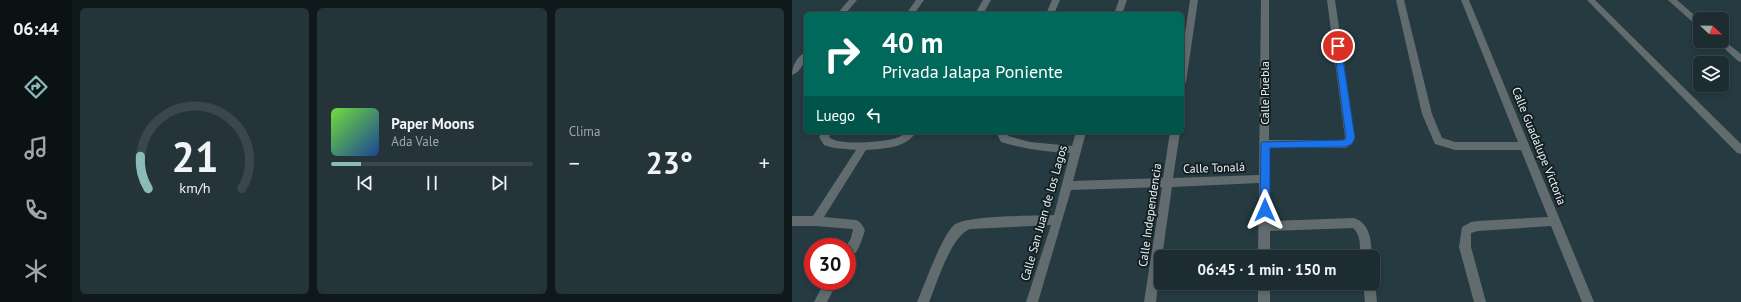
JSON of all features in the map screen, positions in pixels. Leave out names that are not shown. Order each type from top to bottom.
[{"type":"street","points":[[844,12],[854,0]]},
{"type":"street","points":[[911,12],[920,0]]},
{"type":"street","points":[[980,12],[986,0]]},
{"type":"street","points":[[1051,12],[1056,0]]},
{"type":"street","points":[[1119,12],[1123,0]]},
{"type":"street","points":[[1184,68],[1194,0]]},
{"type":"street","name":"Calle Puebla","points":[[1264,250],[1265,0]]},
{"type":"street","points":[[1265,144],[1344,144],[1348,142],[1350,138],[1331,0]]},
{"type":"street","points":[[1400,0],[1427,114],[1438,141],[1455,146],[1525,146]]},
{"type":"street","name":"Calle Guadalupe Victoria","points":[[1465,0],[1588,302]]},
{"type":"street","points":[[1591,0],[1741,150]]},
{"type":"street","points":[[1672,0],[1693,18]]},
{"type":"street","points":[[1728,48],[1741,59]]},
{"type":"street","points":[[792,72],[804,58]]},
{"type":"street","points":[[825,134],[824,137],[827,142],[863,147],[897,142],[909,134]]},
{"type":"street","points":[[1001,134],[1004,139],[1028,146],[1075,150]]},
{"type":"street","name":"Calle San Juan de los Lagos","points":[[1032,302],[1058,220],[1080,134]]},
{"type":"street","name":"Calle Independencia","points":[[1150,302],[1175,134]]},
{"type":"street","points":[[816,221],[863,147]]},
{"type":"street","name":"Calle Tonalá","points":[[1067,186],[1265,179]]},
{"type":"street","points":[[923,302],[950,239],[955,231],[963,225],[1058,220]]},
{"type":"street","points":[[792,221],[850,223],[858,227],[856,240]]},
{"type":"street","points":[[1480,302],[1465,247],[1466,230],[1471,227],[1478,226],[1556,221]]},
{"type":"street","points":[[1265,226],[1354,222],[1359,225],[1364,234],[1365,250]]},
{"type":"street","points":[[820,302],[827,290]]},
{"type":"street","points":[[1264,290],[1264,302]]},
{"type":"street","points":[[1370,290],[1371,302]]},
{"type":"route","points":[[1265,210],[1265,144],[1344,144],[1348,142],[1350,138],[1338,46]]}]
